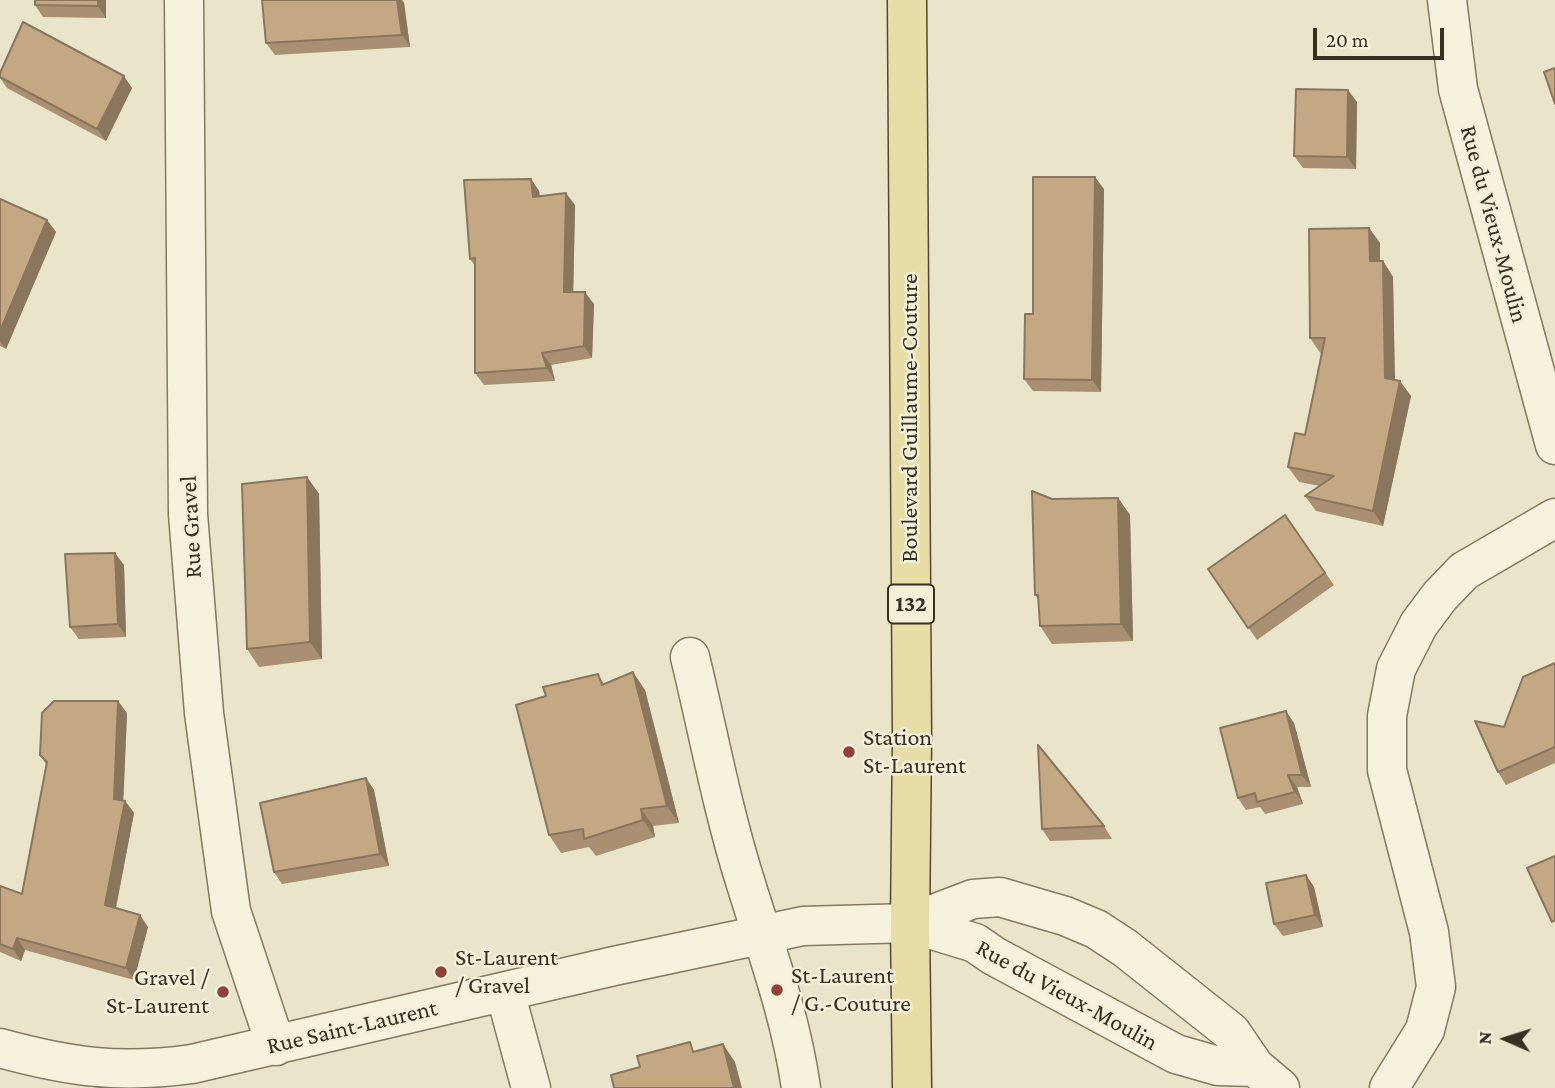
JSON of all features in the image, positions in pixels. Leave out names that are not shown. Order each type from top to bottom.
[{"type":"main road","name":"Boulevard Guillaume-Couture","points":[[907,0],[912,1088]]},
{"type":"street","name":"Rue Gravel","points":[[184,0],[188,514],[204,713],[232,911],[276,1046]]},
{"type":"street","name":"Rue du Vieux-Moulin","points":[[1447,0],[1458,89],[1555,445]]},
{"type":"street","points":[[1389,1088],[1425,1030],[1436,987],[1429,932],[1387,770],[1387,716],[1396,669],[1419,624],[1440,596],[1464,571],[1555,518]]},
{"type":"street","points":[[690,657],[744,879],[763,934],[798,1063],[801,1088]]},
{"type":"street","name":"Rue du Vieux-Moulin","points":[[910,923],[973,900],[1000,897],[1065,916],[1096,929],[1145,962],[1231,1032],[1268,1078]]},
{"type":"street","name":"Rue Saint-Laurent","points":[[0,1048],[44,1060],[108,1070],[150,1070],[192,1065],[803,926],[910,923]]},
{"type":"street","name":"Rue du Vieux-Moulin","points":[[910,923],[975,943],[1005,962],[1176,1054],[1268,1078]]},
{"type":"street","points":[[505,992],[531,1088]]},
{"type":"building","points":[[35,0],[98,0],[98,6],[35,5]]},
{"type":"building","points":[[262,0],[397,0],[402,35],[266,43]]},
{"type":"building","points":[[23,22],[124,76],[97,129],[0,77]]},
{"type":"building","points":[[1555,68],[1555,104],[1544,72]]},
{"type":"building","points":[[1296,89],[1348,90],[1347,157],[1294,156]]},
{"type":"building","points":[[1033,177],[1095,177],[1092,380],[1024,379],[1025,314],[1033,314]]},
{"type":"building","points":[[531,179],[533,197],[566,193],[564,292],[585,292],[584,346],[542,353],[547,368],[475,373],[475,258],[470,259],[464,180]]},
{"type":"building","points":[[0,199],[47,220],[0,331]]},
{"type":"building","points":[[1369,228],[1370,261],[1383,261],[1385,378],[1400,381],[1373,511],[1305,496],[1334,476],[1288,467],[1295,433],[1305,435],[1325,338],[1310,338],[1309,229]]},
{"type":"building","points":[[307,477],[310,642],[247,649],[242,484]]},
{"type":"building","points":[[1032,491],[1052,499],[1118,498],[1121,624],[1040,626],[1038,595],[1035,595]]},
{"type":"building","points":[[1285,515],[1325,573],[1248,628],[1208,569]]},
{"type":"building","points":[[115,553],[118,624],[70,627],[65,554]]},
{"type":"building","points":[[1555,663],[1555,747],[1498,772],[1475,721],[1504,727],[1523,677]]},
{"type":"building","points":[[633,672],[667,806],[641,809],[643,820],[584,839],[583,829],[549,835],[516,705],[546,696],[543,687],[598,674],[602,685]]},
{"type":"building","points":[[54,701],[118,701],[114,799],[125,801],[105,905],[140,915],[126,968],[17,938],[13,949],[0,944],[0,886],[22,894],[47,762],[40,755],[42,713]]},
{"type":"building","points":[[1286,711],[1302,775],[1288,775],[1295,792],[1257,802],[1255,793],[1238,798],[1220,728]]},
{"type":"building","points":[[1038,745],[1104,826],[1042,829]]},
{"type":"building","points":[[366,778],[380,854],[274,872],[260,803]]},
{"type":"building","points":[[1555,856],[1555,920],[1552,922],[1527,868]]},
{"type":"building","points":[[1306,875],[1315,915],[1274,924],[1266,883]]},
{"type":"building","points":[[690,1042],[693,1052],[723,1044],[734,1088],[614,1088],[611,1075],[640,1067],[637,1056]]},
{"type":"place","name":"Station St-Laurent","points":[[849,752]]},
{"type":"place","name":"St-Laurent / Gravel","points":[[441,972]]},
{"type":"place","name":"St-Laurent / G.-Couture","points":[[777,990]]},
{"type":"place","name":"Gravel / St-Laurent","points":[[223,992]]}]
